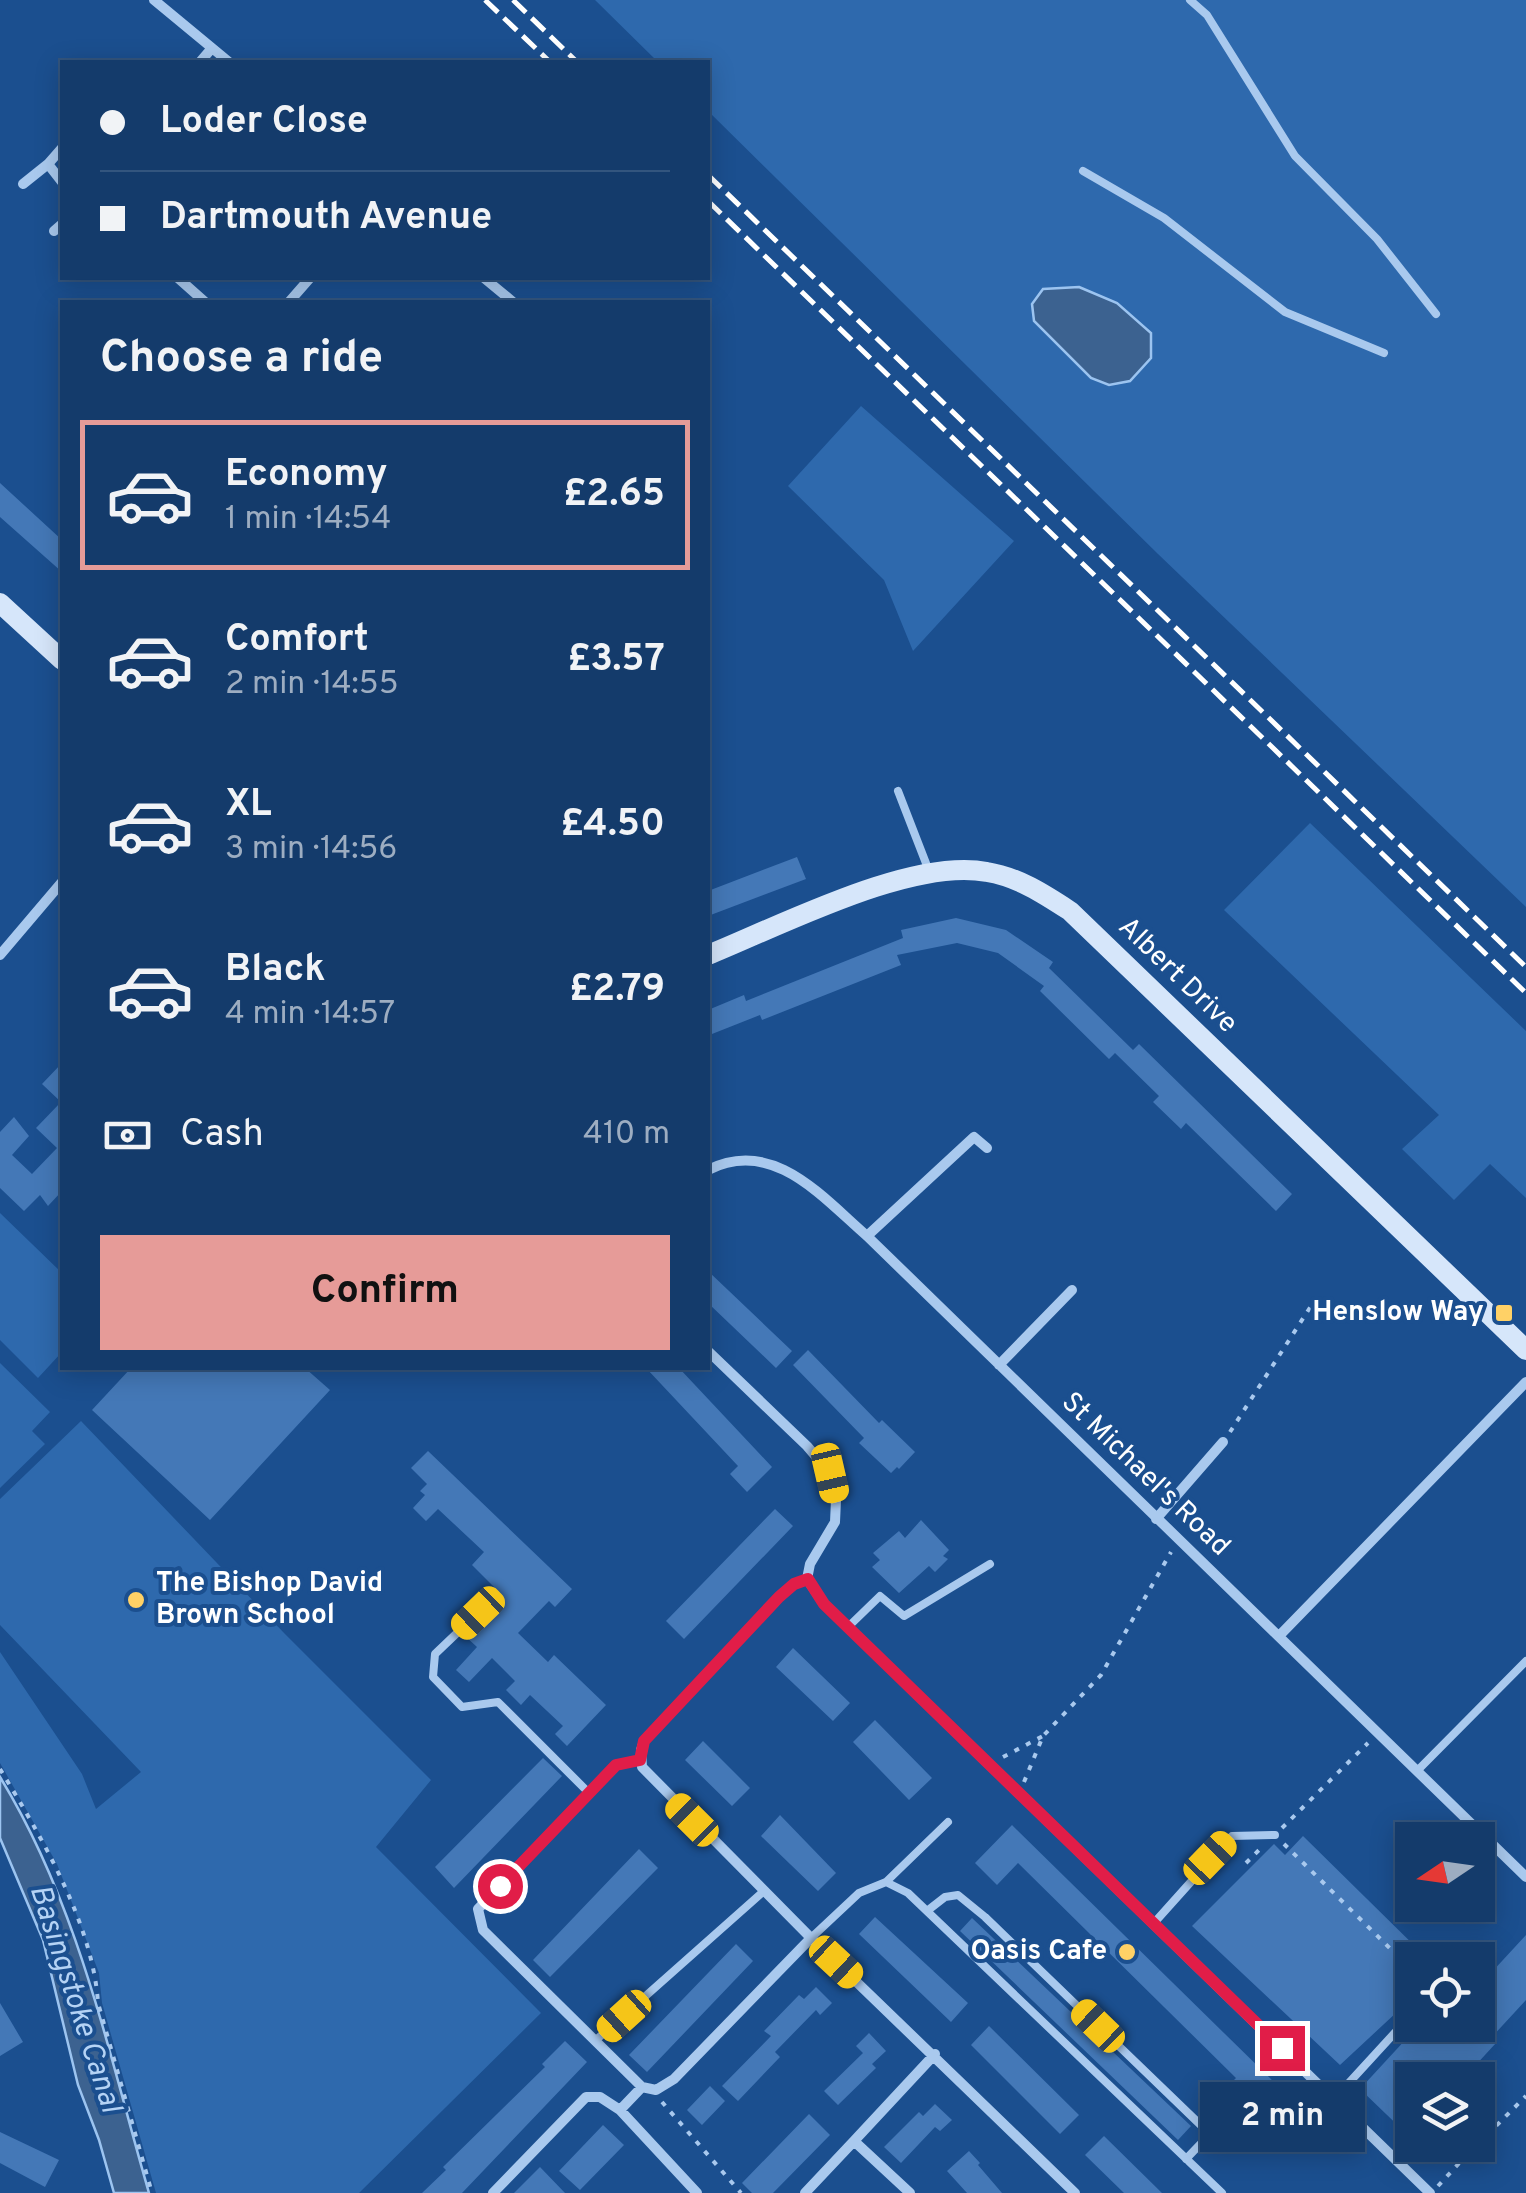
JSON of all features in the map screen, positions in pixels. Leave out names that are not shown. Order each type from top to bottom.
[{"type":"street","points":[[154,0],[227,60]]},
{"type":"street","points":[[202,60],[212,48]]},
{"type":"street","points":[[23,184],[60,150]]},
{"type":"street","points":[[48,164],[60,179]]},
{"type":"street","points":[[180,280],[203,300]]},
{"type":"street","points":[[291,300],[308,280]]},
{"type":"street","points":[[486,280],[511,300]]},
{"type":"street","points":[[0,603],[60,658]]},
{"type":"street","name":"Albert Drive","points":[[710,954],[862,893],[930,871],[983,871],[1007,876],[1070,911],[1526,1350]]},
{"type":"street","points":[[0,955],[60,884]]},
{"type":"street","points":[[867,1236],[974,1137],[986,1148]]},
{"type":"street","name":"St Michael's Road","points":[[710,1169],[741,1160],[774,1163],[804,1181],[867,1236],[1526,1877]]},
{"type":"street","points":[[1000,1365],[1072,1290]]},
{"type":"street","points":[[710,1354],[808,1446],[830,1473],[836,1500],[835,1522],[810,1564],[808,1579],[818,1597],[1431,2193]]},
{"type":"street","points":[[1280,1635],[1526,1382]]},
{"type":"street","points":[[1156,1518],[1223,1442]]},
{"type":"street","points":[[808,1579],[794,1584],[779,1597],[644,1741],[640,1760],[645,1773],[1075,2193]]},
{"type":"street","points":[[640,1760],[616,1765],[478,1909],[483,1930],[642,2087],[656,2090],[665,2088],[812,1938]]},
{"type":"street","points":[[806,2193],[935,2054]]},
{"type":"street","points":[[620,2110],[642,2087]]},
{"type":"street","points":[[493,2193],[586,2096],[600,2097],[620,2110],[697,2193]]},
{"type":"street","points":[[854,2142],[910,2193]]},
{"type":"lane","points":[[1190,0],[1206,15],[1296,156],[1377,239],[1436,314]]},
{"type":"lane","points":[[1082,171],[1164,218],[1286,312],[1384,353]]},
{"type":"lane","points":[[898,791],[930,871]]},
{"type":"lane","points":[[848,1627],[880,1596],[904,1616],[990,1564]]},
{"type":"lane","points":[[478,1613],[435,1654],[433,1677],[462,1708],[498,1702],[590,1793]]},
{"type":"lane","points":[[1418,1771],[1526,1661]]},
{"type":"lane","points":[[812,1938],[859,1893],[886,1882],[948,1822]]},
{"type":"lane","points":[[1154,1923],[1232,1836],[1275,1835]]},
{"type":"lane","points":[[886,1882],[908,1894],[1222,2193]]},
{"type":"lane","points":[[596,2040],[764,1891]]},
{"type":"lane","points":[[927,1912],[946,1897],[958,1895],[986,1917],[1210,2134],[1186,2158]]},
{"type":"lane","points":[[1335,2098],[1395,2033]]},
{"type":"path","points":[[1223,1442],[1311,1306]]},
{"type":"path","points":[[983,1758],[992,1749],[1002,1758],[1043,1736],[1101,1675],[1178,1539]]},
{"type":"path","points":[[1246,1863],[1378,1732]]},
{"type":"path","points":[[1020,1794],[1043,1736]]},
{"type":"path","points":[[0,1769],[54,1865],[80,1926],[152,2193]]},
{"type":"path","points":[[1275,1835],[1395,1953]]},
{"type":"path","points":[[656,2090],[663,2104],[741,2193]]},
{"type":"path","points":[[1495,2126],[1526,2096]]},
{"type":"path","points":[[1431,2193],[1460,2162]]},
{"type":"shaded area","points":[[595,0],[1526,0],[1526,907],[1158,554],[710,113],[710,60],[656,60]]},
{"type":"shaded area","points":[[861,406],[1014,541],[913,651],[884,580],[788,486]]},
{"type":"shaded area","points":[[1310,823],[1526,1031],[1526,1198],[1490,1164],[1454,1200],[1402,1149],[1439,1115],[1224,910]]},
{"type":"shaded area","points":[[0,1213],[60,1271],[60,1354],[38,1378],[0,1340]]},
{"type":"shaded area","points":[[0,1363],[50,1412],[32,1431],[45,1444],[0,1488]]},
{"type":"shaded area","name":"The Bishop David Brown School","points":[[81,1421],[431,1780],[376,1847],[541,2013],[359,2193],[156,2193],[102,2003],[99,1973],[57,1864],[0,1763],[0,1652],[82,1774],[96,1809],[141,1772],[0,1625],[0,1499]]},
{"type":"water","points":[[1079,287],[1117,303],[1151,333],[1151,358],[1130,381],[1109,385],[1091,378],[1034,321],[1032,304],[1043,289]]},
{"type":"water","name":"Basingstoke Canal","points":[[0,1777],[27,1826],[71,1927],[149,2193],[114,2193],[78,2085],[43,1940],[0,1838]]},
{"type":"building","points":[[0,483],[60,538],[60,570],[0,517]]},
{"type":"building","points":[[797,857],[806,879],[710,915],[710,890]]},
{"type":"building","points":[[956,918],[1006,930],[1053,962],[1049,968],[1133,1050],[1139,1044],[1292,1194],[1276,1211],[1186,1123],[1181,1129],[1153,1102],[1159,1096],[1115,1053],[1109,1059],[1040,991],[1044,986],[998,953],[957,943],[897,955],[901,965],[762,1020],[760,1015],[712,1034],[710,1009],[744,995],[746,1001],[903,938],[901,930]]},
{"type":"building","points":[[60,1065],[60,1101],[42,1084]]},
{"type":"building","points":[[60,1103],[60,1193],[48,1206],[40,1195],[24,1211],[0,1188],[0,1132],[14,1117],[29,1136],[12,1155],[32,1174],[57,1148],[36,1128]]},
{"type":"building","points":[[710,1273],[792,1351],[776,1368],[710,1305]]},
{"type":"building","points":[[808,1350],[879,1423],[882,1420],[915,1452],[899,1469],[891,1473],[859,1443],[864,1438],[793,1365]]},
{"type":"building","points":[[129,1370],[307,1370],[330,1390],[210,1520],[92,1410]]},
{"type":"building","points":[[648,1370],[681,1370],[772,1467],[747,1492],[730,1474],[738,1466]]},
{"type":"building","points":[[428,1451],[572,1589],[555,1607],[549,1601],[518,1633],[548,1662],[554,1655],[606,1705],[567,1746],[555,1734],[563,1726],[530,1695],[521,1705],[506,1690],[515,1681],[492,1658],[469,1682],[456,1670],[477,1647],[465,1636],[499,1600],[491,1592],[495,1588],[472,1565],[484,1552],[438,1509],[426,1521],[413,1508],[425,1495],[420,1491],[427,1484],[411,1468]]},
{"type":"building","points":[[775,1509],[793,1526],[684,1639],[666,1621]]},
{"type":"building","points":[[921,1520],[949,1550],[943,1556],[948,1559],[935,1572],[929,1566],[899,1593],[872,1567],[880,1560],[873,1553],[899,1531],[905,1538]]},
{"type":"building","points":[[793,1648],[850,1703],[833,1721],[776,1667]]},
{"type":"building","points":[[875,1720],[932,1778],[909,1800],[853,1742]]},
{"type":"building","points":[[703,1741],[750,1788],[732,1806],[685,1760]]},
{"type":"building","points":[[543,1758],[562,1776],[454,1888],[435,1867]]},
{"type":"building","points":[[780,1815],[836,1873],[818,1891],[761,1836]]},
{"type":"building","points":[[1012,1825],[1278,2086],[1239,2126],[1213,2101],[1236,2078],[1018,1863],[997,1885],[975,1863]]},
{"type":"building","points":[[1303,1836],[1411,1942],[1395,1942],[1395,2014],[1340,2065],[1192,1926],[1274,1844],[1285,1855]]},
{"type":"building","points":[[639,1849],[658,1868],[550,1977],[533,1960]]},
{"type":"building","points":[[875,1917],[968,2003],[951,2022],[859,1934]]},
{"type":"building","points":[[972,1918],[1191,2126],[1178,2140],[960,1931]]},
{"type":"building","points":[[1526,1935],[1526,2000],[1495,2034],[1495,1969]]},
{"type":"building","points":[[736,1944],[753,1961],[647,2072],[629,2055]]},
{"type":"building","points":[[816,1987],[832,2003],[820,2015],[816,2010],[775,2052],[780,2057],[738,2101],[722,2086],[771,2036],[764,2031],[799,1995],[804,1999]]},
{"type":"building","points":[[0,2003],[23,2042],[0,2056]]},
{"type":"building","points":[[989,2026],[1079,2115],[1060,2134],[971,2045]]},
{"type":"building","points":[[869,2033],[886,2051],[872,2064],[876,2068],[838,2105],[824,2091],[863,2053],[856,2046]]},
{"type":"building","points":[[565,2041],[587,2062],[462,2193],[422,2193],[446,2170],[443,2167],[545,2067],[542,2064]]},
{"type":"building","points":[[1403,2042],[1496,2043],[1479,2062],[1395,2062],[1395,2123],[1360,2089]]},
{"type":"building","points":[[710,2086],[725,2101],[702,2125],[687,2110]]},
{"type":"building","points":[[935,2104],[952,2120],[940,2131],[935,2127],[901,2163],[884,2147],[919,2112],[923,2116]]},
{"type":"building","points":[[809,2114],[830,2135],[773,2193],[752,2193],[742,2183]]},
{"type":"building","points":[[603,2125],[624,2145],[580,2190],[559,2171]]},
{"type":"building","points":[[0,2132],[59,2160],[45,2187],[0,2163]]},
{"type":"building","points":[[1104,2136],[1162,2193],[1124,2193],[1085,2155]]},
{"type":"building","points":[[969,2151],[1002,2193],[967,2193],[947,2171]]},
{"type":"building","points":[[540,2167],[565,2193],[514,2193]]},
{"type":"railway","points":[[485,0],[548,60]]},
{"type":"railway","points":[[513,0],[575,60]]},
{"type":"railway","points":[[710,177],[1526,967]]},
{"type":"railway","points":[[710,203],[1526,993]]},
{"type":"place","name":"Henslow Way","points":[[1504,1313]]},
{"type":"place","name":"The Bishop David Brown School","points":[[136,1600]]},
{"type":"place","name":"Oasis Cafe","points":[[1127,1952]]},
{"type":"route","points":[[500,1886],[616,1765],[640,1760],[644,1741],[779,1597],[794,1584],[808,1579],[824,1604],[1282,2048]]}]
